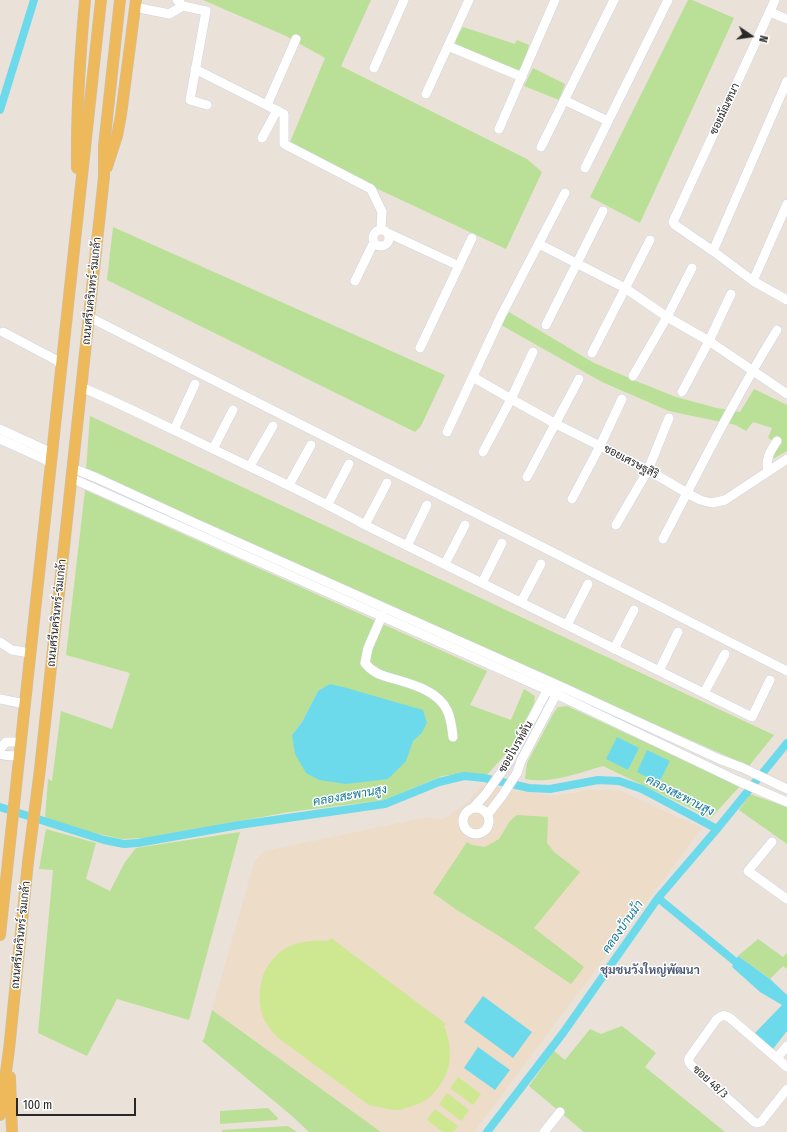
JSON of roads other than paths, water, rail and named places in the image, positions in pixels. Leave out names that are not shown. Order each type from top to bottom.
[{"type":"main road","name":"ถนนศรีนครินทร์-ร่มเกล้า","points":[[78,217],[76,126],[80,49],[85,0]]},
{"type":"main road","name":"ถนนศรีนครินทร์-ร่มเกล้า","points":[[0,935],[101,0]]},
{"type":"main road","name":"ถนนศรีนครินทร์-ร่มเกล้า","points":[[0,1115],[9,1050],[28,862],[40,769],[89,317],[104,177],[104,146],[120,0]]},
{"type":"main road","name":"ถนนศรีนครินทร์-ร่มเกล้า","points":[[104,177],[117,136],[121,115],[136,4]]},
{"type":"main road","name":"ถนนศรีนครินทร์-ร่มเกล้า","points":[[9,1050],[12,1132]]},
{"type":"street","points":[[374,68],[404,0]]},
{"type":"street","points":[[426,94],[469,0]]},
{"type":"street","points":[[499,129],[555,0]]},
{"type":"street","points":[[541,147],[614,0]]},
{"type":"street","points":[[585,168],[668,0]]},
{"type":"street","name":"ซอยมัณฑนา","points":[[713,252],[675,225],[673,222],[674,218],[776,0]]},
{"type":"street","points":[[136,4],[169,14],[180,3],[206,10],[190,100],[208,105]]},
{"type":"street","points":[[770,12],[787,19]]},
{"type":"street","points":[[267,105],[296,39]]},
{"type":"street","points":[[448,46],[522,77]]},
{"type":"street","points":[[195,69],[284,114],[284,144],[372,189],[382,212],[384,231],[389,238],[385,245],[380,246],[374,242]]},
{"type":"street","points":[[787,81],[713,252],[753,281],[787,300]]},
{"type":"street","points":[[564,100],[608,121]]},
{"type":"street","points":[[262,138],[277,110]]},
{"type":"street","points":[[447,432],[474,377],[501,316],[565,193]]},
{"type":"street","points":[[753,281],[787,204]]},
{"type":"street","points":[[546,325],[603,211]]},
{"type":"street","points":[[355,281],[374,242],[372,239],[375,231],[384,231],[459,266]]},
{"type":"street","points":[[420,348],[472,238]]},
{"type":"street","points":[[592,352],[650,240]]},
{"type":"street","points":[[539,244],[625,288],[667,317],[709,341],[787,394]]},
{"type":"street","points":[[633,376],[667,317],[692,268]]},
{"type":"street","points":[[682,392],[709,341],[731,294]]},
{"type":"street","points":[[89,317],[787,672]]},
{"type":"street","points":[[663,539],[727,416],[777,330]]},
{"type":"street","points":[[3,332],[56,360],[61,365]]},
{"type":"street","points":[[483,452],[511,399],[533,352]]},
{"type":"street","name":"ซอยเศรษฐสิริ","points":[[474,377],[556,424],[648,470],[700,500],[712,503],[725,500],[787,459]]},
{"type":"street","points":[[527,477],[579,379]]},
{"type":"street","points":[[174,430],[195,384]]},
{"type":"street","points":[[81,387],[116,402],[328,504],[364,525],[752,717],[770,680]]},
{"type":"street","points":[[572,499],[600,446],[622,399]]},
{"type":"street","points":[[213,450],[233,410]]},
{"type":"street","points":[[616,525],[648,470],[669,418]]},
{"type":"street","points":[[250,466],[273,426]]},
{"type":"street","points":[[0,429],[48,451],[51,461],[0,439]]},
{"type":"street","points":[[768,471],[767,461],[770,451],[777,441]]},
{"type":"street","points":[[289,485],[311,445]]},
{"type":"street","points":[[328,504],[349,464]]},
{"type":"street","points":[[72,473],[382,616],[743,768],[787,789]]},
{"type":"street","points":[[72,473],[97,478],[554,688],[738,781],[787,802]]},
{"type":"street","points":[[364,525],[387,483]]},
{"type":"street","points":[[407,546],[427,505]]},
{"type":"street","points":[[445,564],[465,525]]},
{"type":"street","points":[[482,583],[502,543]]},
{"type":"street","points":[[521,602],[542,564]]},
{"type":"street","points":[[567,625],[588,584]]},
{"type":"street","points":[[614,649],[634,610]]},
{"type":"street","points":[[382,616],[368,648],[365,663],[369,669],[376,673],[421,688],[435,696],[443,703],[447,710],[452,723],[453,737]]},
{"type":"street","points":[[659,671],[678,632]]},
{"type":"street","points":[[0,642],[12,650],[30,653]]},
{"type":"street","points":[[704,693],[725,654]]},
{"type":"street","name":"ซอยไบรท์ตัน","points":[[554,688],[517,773],[488,814],[489,823],[485,831],[478,834],[469,832],[464,826],[463,821],[465,813],[473,808],[493,784],[510,760],[554,688]]},
{"type":"street","points":[[0,699],[25,704]]},
{"type":"street","points":[[0,749],[6,742],[21,742]]},
{"type":"street","points":[[0,754],[4,756],[19,756]]},
{"type":"street","points":[[473,808],[482,808],[488,814]]},
{"type":"street","points":[[772,842],[748,871],[787,898]]},
{"type":"street","name":"ซอย 48/3","points":[[787,1067],[730,1018],[724,1015],[721,1015],[716,1020],[689,1058],[690,1064],[693,1067],[754,1122],[757,1123],[762,1122],[787,1090]]},
{"type":"street","points":[[777,1058],[787,1046]]},
{"type":"street","points":[[548,1130],[560,1112]]},
{"type":"water","points":[[330,684],[423,710],[427,723],[421,734],[413,741],[406,761],[388,779],[346,784],[319,780],[306,773],[295,754],[292,735],[302,722],[318,691]]},
{"type":"water","points":[[617,737],[639,748],[628,770],[606,759]]},
{"type":"water","points":[[647,750],[670,761],[659,783],[637,772]]},
{"type":"water","points":[[738,956],[770,979],[787,995],[787,1031],[773,1049],[755,1033],[782,1005],[760,992],[732,967]]},
{"type":"water","points":[[483,996],[532,1032],[513,1058],[464,1022]]},
{"type":"water","points":[[478,1047],[510,1070],[495,1090],[464,1068]]},
{"type":"waterway","points":[[0,110],[34,0]]},
{"type":"waterway","name":"คลองบ้านม้า","points":[[487,1132],[563,1033],[658,898],[717,829],[787,743]]},
{"type":"waterway","name":"คลองสะพานสูง","points":[[0,807],[104,840],[124,844],[138,843],[239,825],[385,804],[439,782],[464,776],[484,778],[529,788],[550,789],[598,780],[619,781],[642,789],[717,829]]},
{"type":"waterway","points":[[658,898],[743,968]]},
{"type":"district","name":"ชุมชนวังใหญ่พัฒนา","points":[[650,971]]}]
